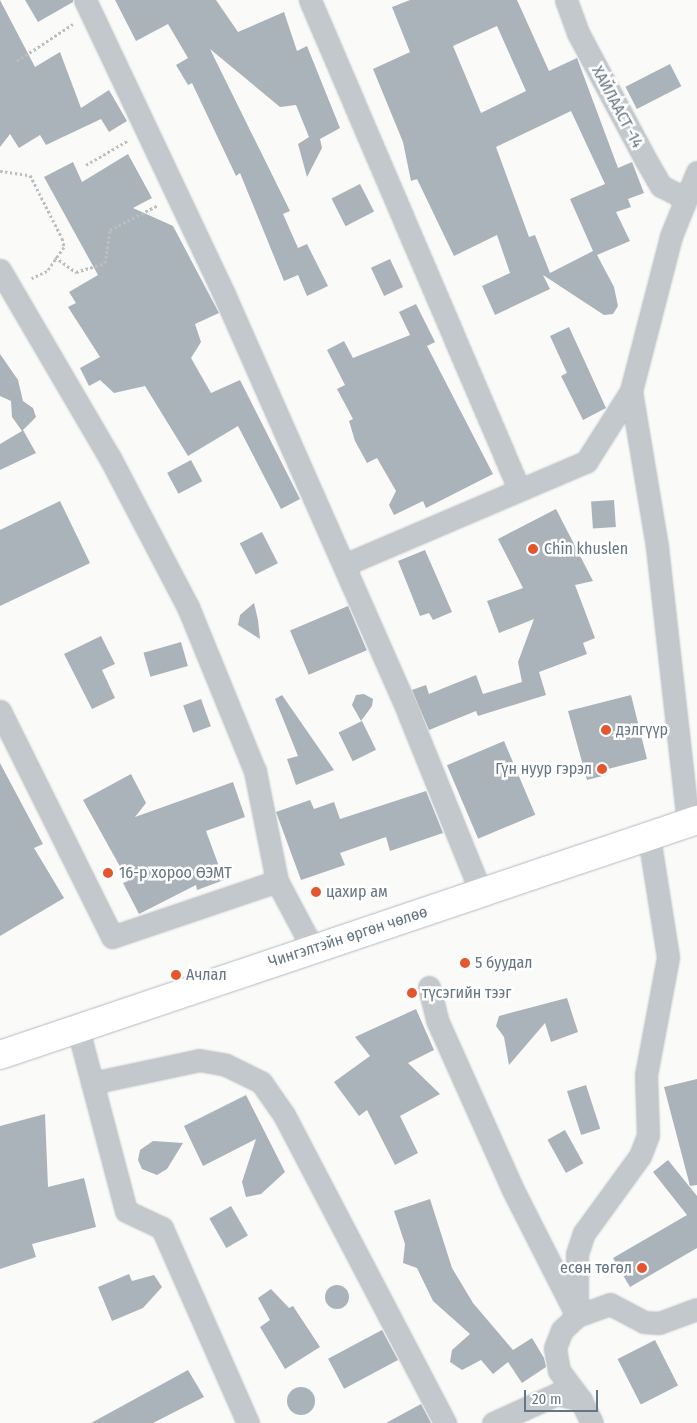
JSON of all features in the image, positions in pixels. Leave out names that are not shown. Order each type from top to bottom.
[{"type":"main road","name":"Чингэлтэйн өргөн чөлөө","points":[[0,1055],[312,947],[481,893],[692,822]]},
{"type":"street","points":[[310,0],[519,488]]},
{"type":"street","name":"ХАЙЛААСТ -14","points":[[566,0],[578,33],[656,178],[661,186],[686,199]]},
{"type":"street","points":[[88,8],[147,131],[344,565],[481,893]]},
{"type":"street","points":[[344,565],[519,488],[586,462],[631,391],[672,236],[697,172]]},
{"type":"street","points":[[686,199],[697,217]]},
{"type":"street","points":[[5,279],[110,458],[188,607],[255,771],[277,881],[312,947]]},
{"type":"street","points":[[631,391],[657,546],[692,822]]},
{"type":"street","points":[[0,711],[112,937],[277,881]]},
{"type":"street","points":[[577,1316],[580,1244],[640,1156],[648,1135],[646,1074],[668,957],[648,837]]},
{"type":"street","points":[[429,988],[437,1020],[513,1190],[577,1316]]},
{"type":"street","points":[[78,1028],[126,1211],[162,1228],[248,1423]]},
{"type":"street","points":[[92,1083],[199,1060],[226,1065],[261,1082],[284,1115],[446,1423]]},
{"type":"street","points":[[592,1423],[581,1400],[559,1371],[555,1348],[562,1330],[577,1316],[610,1304],[644,1322],[659,1323],[697,1309]]},
{"type":"street","points":[[493,1423],[558,1394],[581,1400]]},
{"type":"path","points":[[17,61],[52,41],[62,29],[88,8]]},
{"type":"path","points":[[86,165],[99,160],[103,151],[147,131]]},
{"type":"path","points":[[0,171],[23,171],[40,189],[62,238],[64,247],[55,257],[47,271],[5,279]]},
{"type":"path","points":[[55,257],[76,272],[105,263],[110,230],[142,213]]},
{"type":"building","points":[[0,0],[35,67],[60,52],[81,108],[109,90],[127,121],[109,132],[101,119],[46,145],[40,135],[19,148],[10,134],[0,147]]},
{"type":"building","points":[[25,0],[73,0],[73,2],[38,22]]},
{"type":"building","points":[[115,0],[216,0],[238,32],[284,12],[297,51],[307,46],[340,128],[320,139],[322,148],[307,177],[298,144],[309,137],[296,105],[280,107],[210,49],[290,211],[283,214],[298,248],[307,244],[328,286],[307,296],[298,275],[284,281],[240,173],[236,176],[192,83],[188,85],[176,65],[188,58],[168,24],[136,41]]},
{"type":"building","points":[[410,0],[517,0],[549,71],[577,58],[618,168],[632,162],[644,193],[628,199],[631,207],[616,212],[630,241],[597,255],[614,287],[618,306],[613,314],[604,315],[543,275],[550,289],[495,315],[482,286],[510,273],[497,235],[454,256],[417,179],[411,181],[403,142],[373,69],[410,52],[392,7]],"holes":[[[497,26],[526,91],[481,113],[453,46]],[[571,111],[605,184],[570,199],[593,251],[550,273],[535,235],[529,237],[496,147]]]},
{"type":"building","points":[[670,64],[681,86],[637,109],[625,87]]},
{"type":"building","points":[[128,154],[152,198],[133,208],[173,226],[219,313],[195,324],[201,342],[191,358],[211,393],[240,380],[300,499],[281,509],[238,426],[188,456],[145,386],[114,393],[100,380],[89,386],[80,368],[100,357],[68,307],[76,303],[69,292],[98,275],[44,177],[73,162],[82,182]]},
{"type":"building","points":[[360,184],[374,212],[346,226],[331,199]]},
{"type":"building","points":[[390,259],[403,287],[384,296],[371,268]]},
{"type":"building","points":[[416,304],[435,342],[427,346],[493,474],[426,508],[423,501],[394,515],[389,505],[396,491],[377,458],[367,463],[355,441],[349,421],[353,419],[337,389],[345,385],[327,350],[344,341],[353,358],[410,335],[399,312]]},
{"type":"building","points":[[569,327],[606,408],[583,420],[561,376],[567,373],[550,336]]},
{"type":"building","points":[[0,354],[18,380],[23,401],[33,408],[36,417],[23,430],[36,453],[0,470],[0,444],[22,431],[12,417],[11,401],[0,396]]},
{"type":"building","points":[[191,460],[202,481],[178,494],[167,473]]},
{"type":"building","points":[[614,500],[616,527],[593,529],[591,502]]},
{"type":"building","points":[[60,501],[90,563],[0,606],[0,530]]},
{"type":"building","points":[[556,509],[593,581],[575,585],[595,638],[583,643],[587,654],[539,672],[546,695],[478,716],[476,711],[429,730],[412,690],[426,685],[429,694],[476,675],[483,694],[522,682],[518,662],[534,619],[499,633],[487,601],[523,588],[498,539]]},
{"type":"building","points":[[262,532],[278,563],[256,575],[240,543]]},
{"type":"building","points":[[425,550],[452,612],[433,620],[429,613],[420,616],[398,561]]},
{"type":"building","points":[[254,603],[260,639],[238,625],[240,615]]},
{"type":"building","points":[[348,606],[367,650],[309,675],[290,631]]},
{"type":"building","points":[[101,636],[115,664],[102,670],[115,698],[92,709],[64,654]]},
{"type":"building","points":[[181,642],[188,666],[150,677],[144,653]]},
{"type":"building","points":[[364,694],[373,699],[372,706],[361,721],[352,705],[356,695]]},
{"type":"building","points":[[282,695],[334,770],[296,785],[287,759],[298,756],[275,699]]},
{"type":"building","name":"дэлгүүр","points":[[631,695],[647,759],[604,770],[606,775],[587,780],[568,711]]},
{"type":"building","points":[[201,699],[211,726],[193,733],[183,705]]},
{"type":"building","points":[[362,721],[376,750],[353,761],[339,732]]},
{"type":"building","points":[[504,741],[535,815],[478,839],[447,765]]},
{"type":"building","points":[[0,763],[43,844],[34,848],[64,898],[0,936]]},
{"type":"building","points":[[131,774],[146,803],[135,817],[233,782],[245,817],[206,831],[224,880],[197,890],[196,885],[139,914],[123,883],[128,881],[83,800]]},
{"type":"building","points":[[426,791],[443,833],[390,851],[386,837],[340,853],[345,865],[301,880],[276,812],[310,800],[314,809],[334,802],[340,819]]},
{"type":"building","points":[[567,998],[578,1032],[551,1042],[545,1023],[509,1065],[504,1037],[496,1026],[499,1016]]},
{"type":"building","points":[[416,1009],[434,1050],[408,1063],[440,1094],[400,1116],[418,1153],[395,1165],[367,1110],[359,1116],[334,1082],[370,1056],[355,1037]]},
{"type":"building","points":[[697,1079],[697,1185],[690,1186],[664,1087]]},
{"type":"building","points":[[586,1085],[600,1129],[581,1135],[567,1091]]},
{"type":"building","points":[[246,1095],[285,1172],[261,1194],[246,1197],[242,1182],[256,1139],[203,1166],[184,1126]]},
{"type":"building","points":[[45,1114],[48,1187],[84,1178],[96,1227],[32,1244],[36,1257],[0,1269],[0,1126]]},
{"type":"building","points":[[565,1130],[583,1163],[566,1173],[548,1140]]},
{"type":"building","points":[[153,1141],[183,1143],[167,1169],[157,1175],[142,1169],[138,1160],[140,1150]]},
{"type":"building","points":[[668,1160],[697,1196],[697,1248],[630,1287],[613,1258],[687,1215],[653,1172]]},
{"type":"building","points":[[430,1199],[452,1268],[473,1303],[513,1350],[532,1338],[544,1358],[546,1367],[522,1383],[508,1362],[493,1374],[481,1360],[462,1370],[450,1362],[452,1350],[470,1334],[433,1301],[417,1268],[403,1263],[405,1244],[394,1211]]},
{"type":"building","points":[[231,1206],[248,1235],[226,1248],[209,1218]]},
{"type":"building","points":[[129,1274],[132,1281],[154,1275],[162,1287],[143,1308],[112,1321],[98,1287]]},
{"type":"building","points":[[337,1285],[346,1288],[349,1297],[346,1306],[337,1309],[328,1306],[325,1297],[328,1288]]},
{"type":"building","points":[[271,1289],[289,1308],[293,1306],[320,1347],[285,1369],[260,1327],[270,1320],[258,1298]]},
{"type":"building","points":[[382,1330],[398,1360],[344,1389],[328,1359]]},
{"type":"building","points":[[655,1340],[678,1385],[641,1405],[618,1359]]},
{"type":"building","points":[[188,1370],[204,1397],[153,1423],[91,1423]]},
{"type":"building","points":[[301,1387],[311,1391],[315,1401],[311,1411],[301,1415],[291,1411],[287,1401],[291,1391]]},
{"type":"building","points":[[421,1404],[431,1423],[386,1423]]},
{"type":"place","name":"Chin khuslen","points":[[533,549]]},
{"type":"place","name":"дэлгүүр","points":[[606,730]]},
{"type":"place","name":"Гүн нуур гэрэл","points":[[602,769]]},
{"type":"place","name":"16-р хороо ӨЭМТ","points":[[108,873]]},
{"type":"place","name":"цахир ам","points":[[316,892]]},
{"type":"place","name":"5 буудал","points":[[465,963]]},
{"type":"place","name":"Ачлал","points":[[176,975]]},
{"type":"place","name":"түсэгийн тээг","points":[[412,993]]},
{"type":"place","name":"есөн төгөл","points":[[642,1268]]}]
